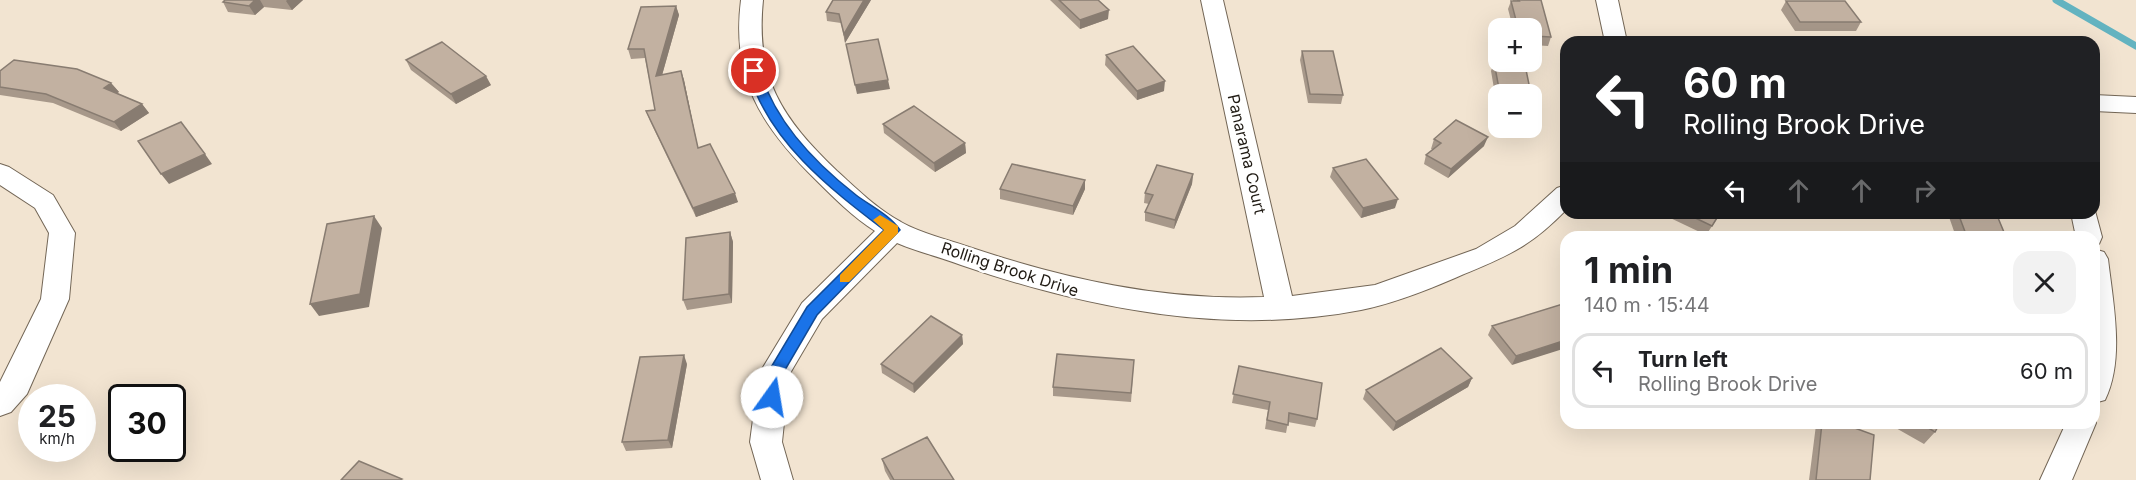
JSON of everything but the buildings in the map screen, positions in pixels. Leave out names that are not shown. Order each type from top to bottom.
[{"type":"street","name":"Rolling Brook Drive","points":[[752,0],[747,28],[748,52],[759,90],[780,126],[812,162],[849,196],[893,230],[1013,273],[1082,292],[1168,306],[1281,308],[1351,301],[1402,287],[1497,251],[1550,212],[1560,201]]},
{"type":"street","name":"Panarama Court","points":[[1212,0],[1281,308]]},
{"type":"street","points":[[1608,0],[1615,36]]},
{"type":"street","points":[[2100,103],[2136,105]]},
{"type":"street","points":[[0,173],[44,202],[62,233],[55,298],[16,385],[0,403]]},
{"type":"street","points":[[777,480],[766,442],[774,374],[812,311],[893,230]]},
{"type":"street","points":[[2100,310],[2103,335],[2100,354]]},
{"type":"street","points":[[2056,480],[2077,429]]},
{"type":"waterway","points":[[2056,0],[2136,46]]},
{"type":"slow traffic","points":[[844,278],[893,230],[880,220]]},
{"type":"route","points":[[754,71],[759,90],[780,126],[804,155],[849,196],[893,230],[812,311],[774,374],[772,397]]}]
